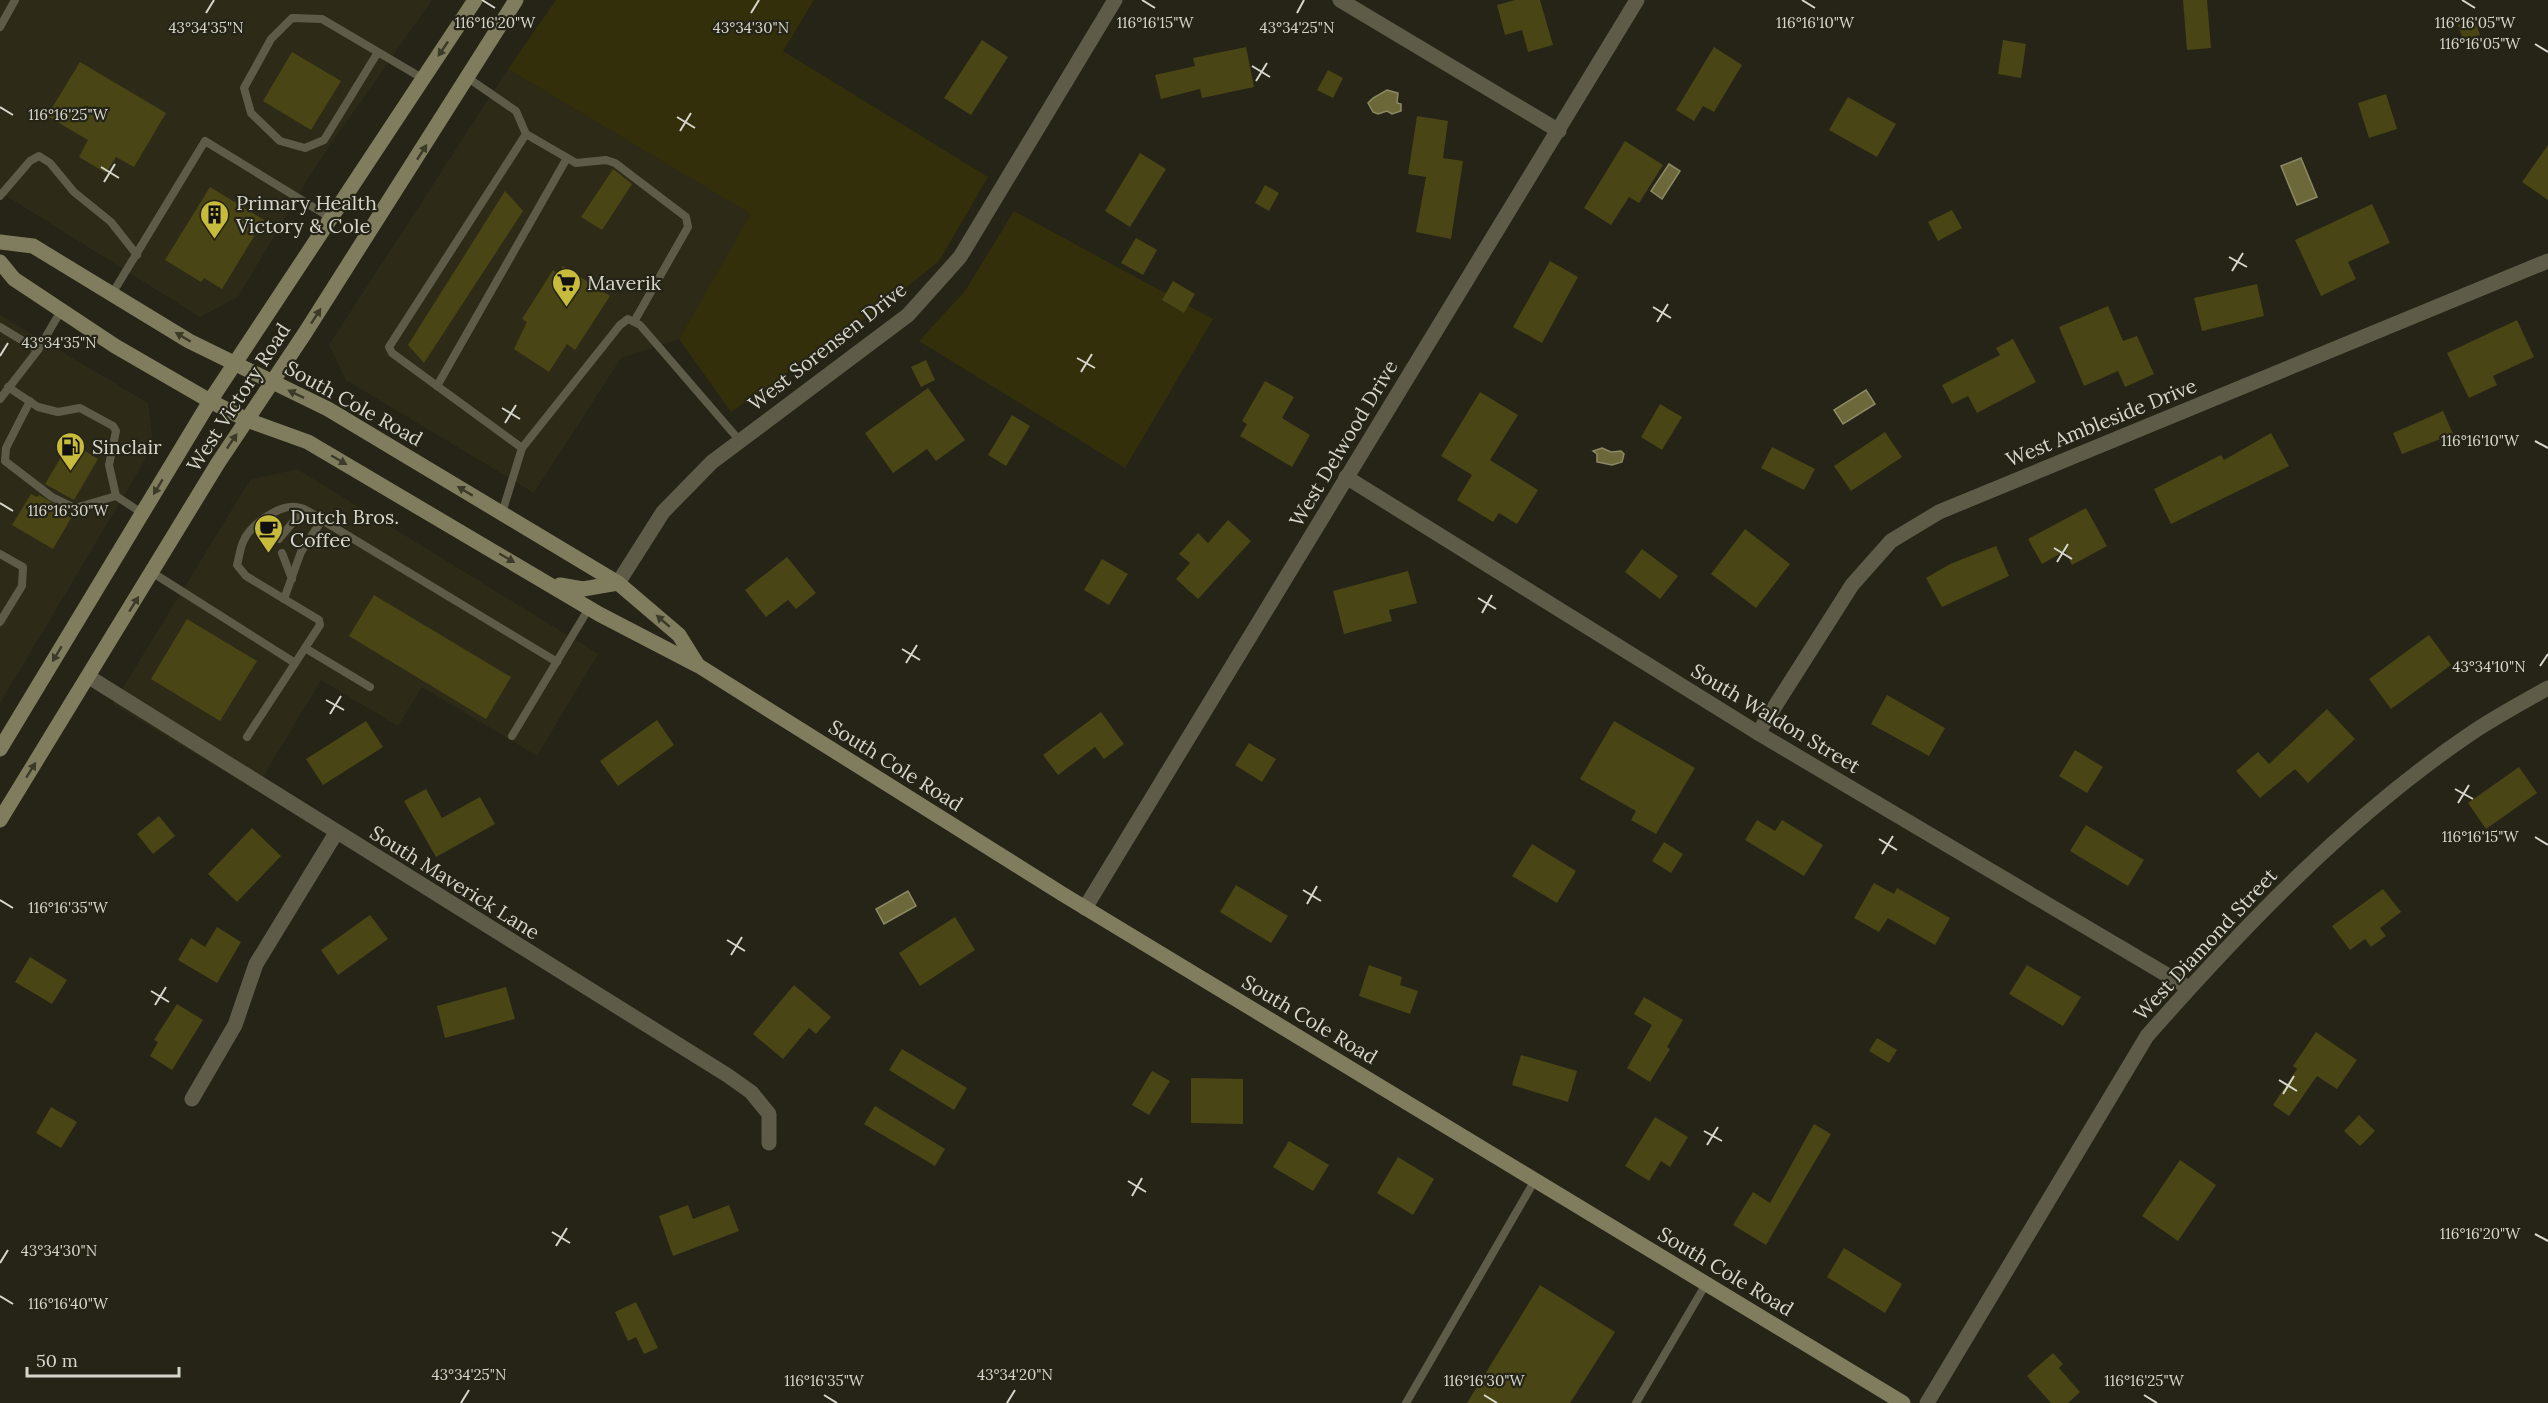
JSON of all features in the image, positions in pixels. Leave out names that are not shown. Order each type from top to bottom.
[{"type":"main road","name":"West Victory Road","points":[[0,749],[210,401],[475,0]]},
{"type":"main road","name":"West Victory Road","points":[[0,820],[247,420],[516,0]]},
{"type":"main road","name":"South Cole Road","points":[[0,242],[33,246],[189,341],[328,409],[618,583],[679,635],[699,666]]},
{"type":"main road","name":"South Cole Road","points":[[0,262],[14,279],[116,346],[210,401],[247,420],[308,442],[589,608],[699,666],[1085,908],[1903,1403]]},
{"type":"main road","name":"South Cole Road","points":[[540,578],[577,589],[618,583]]},
{"type":"street","name":"West Sorensen Drive","points":[[618,583],[663,512],[712,462],[908,315],[960,257],[1115,0]]},
{"type":"street","points":[[1340,0],[1559,131]]},
{"type":"street","name":"West Delwood Drive","points":[[1085,908],[1637,0]]},
{"type":"street","name":"West Ambleside Drive","points":[[1758,733],[1852,585],[1891,541],[1939,512],[2548,261]]},
{"type":"street","name":"South Waldon Street","points":[[1346,477],[1758,733],[2189,988]]},
{"type":"street","name":"South Maverick Lane","points":[[89,677],[751,1092],[769,1114],[769,1143]]},
{"type":"street","name":"West Diamond Street","points":[[1927,1403],[2147,1036],[2189,988],[2314,860],[2393,792],[2474,732],[2548,688]]},
{"type":"street","points":[[192,1099],[235,1025],[256,963],[336,833]]},
{"type":"lane","points":[[0,27],[15,0]]},
{"type":"lane","points":[[378,52],[324,141],[305,148],[280,141],[251,113],[244,88],[272,39],[292,18],[322,19],[378,52],[422,78]]},
{"type":"lane","points":[[468,78],[516,111],[526,134],[576,162],[606,160],[615,163],[686,217],[688,227],[635,320]]},
{"type":"lane","points":[[522,448],[392,353],[389,347],[526,134]]},
{"type":"lane","points":[[112,294],[205,141],[331,218]]},
{"type":"lane","points":[[0,196],[30,160],[39,156],[50,163],[74,192],[111,222],[137,255]]},
{"type":"lane","points":[[437,386],[567,158]]},
{"type":"lane","points":[[0,399],[38,350],[62,309]]},
{"type":"lane","points":[[502,513],[522,448],[620,325],[628,319],[635,320],[740,441]]},
{"type":"lane","points":[[0,327],[38,350]]},
{"type":"lane","points":[[8,387],[30,401],[58,412],[80,408],[113,426],[116,431],[109,465],[116,496],[142,513]]},
{"type":"lane","points":[[30,401],[3,454],[5,461],[52,497],[75,508],[116,496]]},
{"type":"lane","points":[[247,737],[320,624],[319,620],[246,576],[237,565],[243,541],[250,531],[268,517],[292,507],[304,509],[557,662]]},
{"type":"lane","points":[[279,539],[304,509]]},
{"type":"lane","points":[[284,599],[301,552],[322,520]]},
{"type":"lane","points":[[282,553],[292,579]]},
{"type":"lane","points":[[0,554],[23,567],[24,577],[0,622]]},
{"type":"lane","points":[[153,573],[295,663]]},
{"type":"lane","points":[[512,736],[589,608]]},
{"type":"lane","points":[[305,648],[370,687]]},
{"type":"lane","points":[[1406,1403],[1535,1180]]},
{"type":"lane","points":[[1636,1403],[1706,1284]]},
{"type":"shaded area","points":[[0,0],[432,0],[315,167],[238,297],[200,317],[0,192]]},
{"type":"shaded area","points":[[556,0],[814,0],[783,51],[988,177],[939,261],[882,307],[731,412],[679,339],[751,214],[508,69]]},
{"type":"shaded area","points":[[508,69],[752,214],[679,339],[621,358],[534,493],[346,380],[329,345]]},
{"type":"shaded area","points":[[1387,90],[1398,93],[1397,103],[1401,104],[1401,111],[1392,114],[1387,111],[1378,114],[1373,112],[1368,103]]},
{"type":"shaded area","points":[[2301,158],[2317,197],[2297,205],[2281,166]]},
{"type":"shaded area","points":[[1669,164],[1680,171],[1662,199],[1651,191]]},
{"type":"shaded area","points":[[1014,211],[1213,319],[1125,468],[919,341],[965,291]]},
{"type":"shaded area","points":[[0,315],[148,403],[153,441],[141,467],[0,703]]},
{"type":"shaded area","points":[[1866,390],[1875,404],[1843,424],[1834,410]]},
{"type":"shaded area","points":[[1602,448],[1611,452],[1621,451],[1624,454],[1622,462],[1612,465],[1597,462],[1597,454],[1593,451]]},
{"type":"shaded area","points":[[297,469],[598,654],[537,756],[422,687],[398,726],[321,680],[255,790],[113,704],[250,480]]},
{"type":"shaded area","points":[[908,891],[916,906],[884,924],[876,909]]},
{"type":"building","points":[[1515,0],[1540,0],[1553,45],[1528,52],[1522,30],[1505,35],[1497,5]]},
{"type":"building","points":[[2183,0],[2207,0],[2211,48],[2187,50]]},
{"type":"building","points":[[2475,20],[2480,35],[2463,40],[2458,25]]},
{"type":"building","points":[[982,40],[1008,57],[971,115],[944,98]]},
{"type":"building","points":[[2003,40],[2026,44],[2021,78],[1998,74]]},
{"type":"building","points":[[1246,47],[1254,87],[1202,98],[1200,89],[1161,99],[1155,75],[1195,66],[1193,58]]},
{"type":"building","points":[[1714,47],[1742,65],[1714,112],[1703,106],[1694,121],[1676,110]]},
{"type":"building","points":[[292,52],[341,81],[311,130],[263,101]]},
{"type":"building","points":[[80,62],[166,113],[134,167],[116,157],[106,173],[79,157],[88,140],[47,116]]},
{"type":"building","points":[[1328,70],[1343,78],[1333,98],[1317,90]]},
{"type":"building","points":[[2386,94],[2397,129],[2369,138],[2358,103]]},
{"type":"building","points":[[1848,97],[1896,124],[1877,157],[1829,130]]},
{"type":"building","points":[[1417,116],[1448,121],[1443,158],[1463,161],[1451,239],[1416,232],[1426,177],[1408,174]]},
{"type":"building","points":[[1625,141],[1663,165],[1639,203],[1629,197],[1611,225],[1584,208]]},
{"type":"building","points":[[2548,145],[2548,200],[2522,182]]},
{"type":"building","points":[[1140,153],[1166,169],[1130,227],[1105,211]]},
{"type":"building","points":[[613,169],[632,184],[602,230],[581,217]]},
{"type":"building","points":[[1265,185],[1279,193],[1269,211],[1255,203]]},
{"type":"building","name":"Primary Health Victory & Cole","points":[[210,187],[264,220],[222,289],[204,278],[201,282],[165,260]]},
{"type":"building","points":[[505,191],[523,211],[424,363],[408,345]]},
{"type":"building","points":[[2372,204],[2390,243],[2348,262],[2356,279],[2321,296],[2295,240]]},
{"type":"building","points":[[1952,210],[1962,228],[1938,241],[1928,222]]},
{"type":"building","points":[[1136,238],[1157,250],[1143,275],[1121,263]]},
{"type":"building","points":[[1550,261],[1578,277],[1542,343],[1513,327]]},
{"type":"building","name":"Maverik","points":[[563,266],[610,296],[575,350],[567,344],[549,372],[514,349],[527,322],[522,319],[553,270],[558,273]]},
{"type":"building","points":[[1173,281],[1195,294],[1184,313],[1162,300]]},
{"type":"building","points":[[2257,284],[2264,316],[2202,331],[2194,298]]},
{"type":"building","points":[[2108,306],[2123,341],[2137,336],[2154,374],[2125,387],[2118,371],[2084,386],[2059,327]]},
{"type":"building","points":[[2517,320],[2534,357],[2493,376],[2497,385],[2469,398],[2447,353]]},
{"type":"building","points":[[2013,339],[2036,382],[1977,413],[1968,396],[1952,404],[1942,385],[2000,355],[1996,348]]},
{"type":"building","points":[[926,360],[935,380],[921,387],[911,367]]},
{"type":"building","points":[[1265,381],[1294,397],[1282,418],[1310,435],[1292,467],[1240,436],[1247,424],[1242,421]]},
{"type":"building","points":[[928,388],[965,440],[936,461],[927,449],[893,473],[865,433]]},
{"type":"building","points":[[1480,392],[1518,415],[1490,460],[1538,490],[1517,524],[1499,513],[1493,522],[1457,500],[1472,475],[1441,456]]},
{"type":"building","points":[[1660,404],[1682,417],[1662,450],[1641,437]]},
{"type":"building","points":[[2443,411],[2453,434],[2402,454],[2393,433]]},
{"type":"building","points":[[1012,415],[1030,426],[1006,466],[988,455]]},
{"type":"building","points":[[1885,432],[1902,457],[1851,491],[1834,466]]},
{"type":"building","points":[[2271,433],[2289,466],[2171,524],[2154,489],[2221,455],[2224,460]]},
{"type":"building","name":"Sinclair","points":[[70,442],[98,459],[74,500],[45,484]]},
{"type":"building","points":[[1772,447],[1815,469],[1804,490],[1761,468]]},
{"type":"building","points":[[31,494],[37,497],[39,495],[67,511],[65,514],[71,518],[53,549],[12,525]]},
{"type":"building","points":[[2086,508],[2107,546],[2072,565],[2065,551],[2042,564],[2028,539]]},
{"type":"building","points":[[1228,520],[1251,541],[1198,599],[1176,579],[1190,563],[1179,554],[1198,533],[1208,543]]},
{"type":"building","points":[[1745,529],[1790,564],[1756,608],[1711,574]]},
{"type":"building","points":[[1996,546],[2009,576],[1942,607],[1926,578],[1950,564]]},
{"type":"building","points":[[1642,549],[1678,576],[1660,599],[1625,572]]},
{"type":"building","points":[[787,557],[816,593],[796,609],[788,600],[766,617],[745,590]]},
{"type":"building","points":[[1102,559],[1128,574],[1109,605],[1084,590]]},
{"type":"building","points":[[1408,571],[1417,603],[1389,610],[1392,621],[1344,634],[1333,591]]},
{"type":"building","points":[[374,595],[511,677],[486,719],[349,636]]},
{"type":"building","points":[[187,619],[257,661],[220,721],[151,679]]},
{"type":"building","points":[[2429,635],[2451,665],[2391,709],[2369,679]]},
{"type":"building","points":[[1887,695],[1945,728],[1929,756],[1871,724]]},
{"type":"building","points":[[2327,709],[2355,739],[2308,783],[2295,769],[2260,798],[2236,771],[2258,752],[2269,764]]},
{"type":"building","points":[[1101,712],[1124,744],[1104,759],[1095,747],[1058,775],[1043,755]]},
{"type":"building","points":[[657,720],[674,745],[618,786],[600,761]]},
{"type":"building","points":[[366,721],[383,747],[323,785],[306,759]]},
{"type":"building","points":[[1614,721],[1695,768],[1656,834],[1631,820],[1636,811],[1580,779]]},
{"type":"building","points":[[1249,743],[1276,759],[1262,782],[1235,765]]},
{"type":"building","points":[[2075,750],[2103,767],[2087,793],[2059,776]]},
{"type":"building","points":[[2519,767],[2537,793],[2486,829],[2468,803]]},
{"type":"building","points":[[426,789],[442,818],[480,797],[495,824],[436,857],[404,801]]},
{"type":"building","points":[[159,816],[175,836],[153,854],[137,834]]},
{"type":"building","points":[[1757,820],[1775,831],[1782,820],[1823,845],[1804,876],[1745,840]]},
{"type":"building","points":[[2086,825],[2144,860],[2128,886],[2070,851]]},
{"type":"building","points":[[252,828],[281,856],[237,902],[208,874]]},
{"type":"building","points":[[1664,842],[1683,854],[1671,873],[1652,861]]},
{"type":"building","points":[[1532,844],[1576,871],[1557,903],[1512,876]]},
{"type":"building","points":[[1874,883],[1894,894],[1897,888],[1950,918],[1935,945],[1888,918],[1879,932],[1854,918]]},
{"type":"building","points":[[1236,885],[1288,916],[1271,943],[1220,912]]},
{"type":"building","points":[[2383,889],[2401,912],[2380,928],[2386,936],[2371,947],[2365,939],[2350,950],[2332,926]]},
{"type":"building","points":[[370,915],[388,939],[338,975],[321,950]]},
{"type":"building","points":[[955,917],[975,950],[920,986],[899,953]]},
{"type":"building","points":[[217,927],[241,942],[217,983],[178,960],[191,938],[205,947]]},
{"type":"building","points":[[30,957],[67,980],[52,1004],[15,982]]},
{"type":"building","points":[[1369,965],[1402,977],[1400,985],[1418,991],[1410,1014],[1359,996]]},
{"type":"building","points":[[2027,965],[2081,997],[2063,1026],[2009,994]]},
{"type":"building","points":[[794,985],[831,1017],[816,1034],[809,1028],[783,1059],[753,1034]]},
{"type":"building","points":[[506,987],[515,1019],[445,1038],[437,1006]]},
{"type":"building","points":[[1644,997],[1683,1020],[1667,1047],[1670,1049],[1650,1082],[1627,1068],[1652,1025],[1634,1014]]},
{"type":"building","points":[[177,1004],[203,1020],[172,1070],[150,1056],[158,1042],[154,1040]]},
{"type":"building","points":[[2316,1032],[2357,1060],[2337,1089],[2317,1076],[2289,1116],[2273,1105],[2297,1069],[2293,1066]]},
{"type":"building","points":[[1877,1038],[1897,1050],[1889,1063],[1869,1051]]},
{"type":"building","points":[[902,1049],[967,1088],[954,1110],[889,1070]]},
{"type":"building","points":[[1521,1055],[1577,1071],[1568,1102],[1512,1085]]},
{"type":"building","points":[[1152,1071],[1170,1081],[1149,1115],[1132,1105]]},
{"type":"building","points":[[1191,1078],[1243,1079],[1243,1124],[1191,1123]]},
{"type":"building","points":[[875,1106],[945,1149],[935,1166],[864,1124]]},
{"type":"building","points":[[51,1107],[77,1122],[61,1148],[36,1133]]},
{"type":"building","points":[[2359,1115],[2375,1131],[2360,1146],[2344,1131]]},
{"type":"building","points":[[1655,1117],[1688,1137],[1670,1167],[1661,1161],[1649,1181],[1625,1166]]},
{"type":"building","points":[[1814,1124],[1831,1134],[1766,1245],[1733,1225],[1753,1192],[1770,1203]]},
{"type":"building","points":[[1289,1141],[1329,1165],[1313,1191],[1273,1167]]},
{"type":"building","points":[[1398,1157],[1434,1179],[1413,1215],[1377,1193]]},
{"type":"building","points":[[2180,1160],[2216,1185],[2178,1241],[2142,1216]]},
{"type":"building","points":[[688,1205],[693,1219],[729,1205],[739,1231],[673,1256],[659,1216]]},
{"type":"building","points":[[1844,1248],[1902,1284],[1885,1313],[1827,1277]]},
{"type":"building","points":[[1540,1285],[1615,1332],[1570,1403],[1467,1403]]},
{"type":"building","points":[[636,1302],[658,1348],[644,1354],[636,1337],[628,1341],[615,1312]]},
{"type":"building","points":[[2053,1353],[2063,1364],[2059,1368],[2080,1392],[2068,1403],[2051,1403],[2027,1376]]},
{"type":"place","name":"Primary Health Victory & Cole","points":[[215,240]]},
{"type":"place","name":"Maverik","points":[[566,308]]},
{"type":"place","name":"Sinclair","points":[[71,472]]},
{"type":"place","name":"Dutch Bros. Coffee","points":[[269,554]]}]
